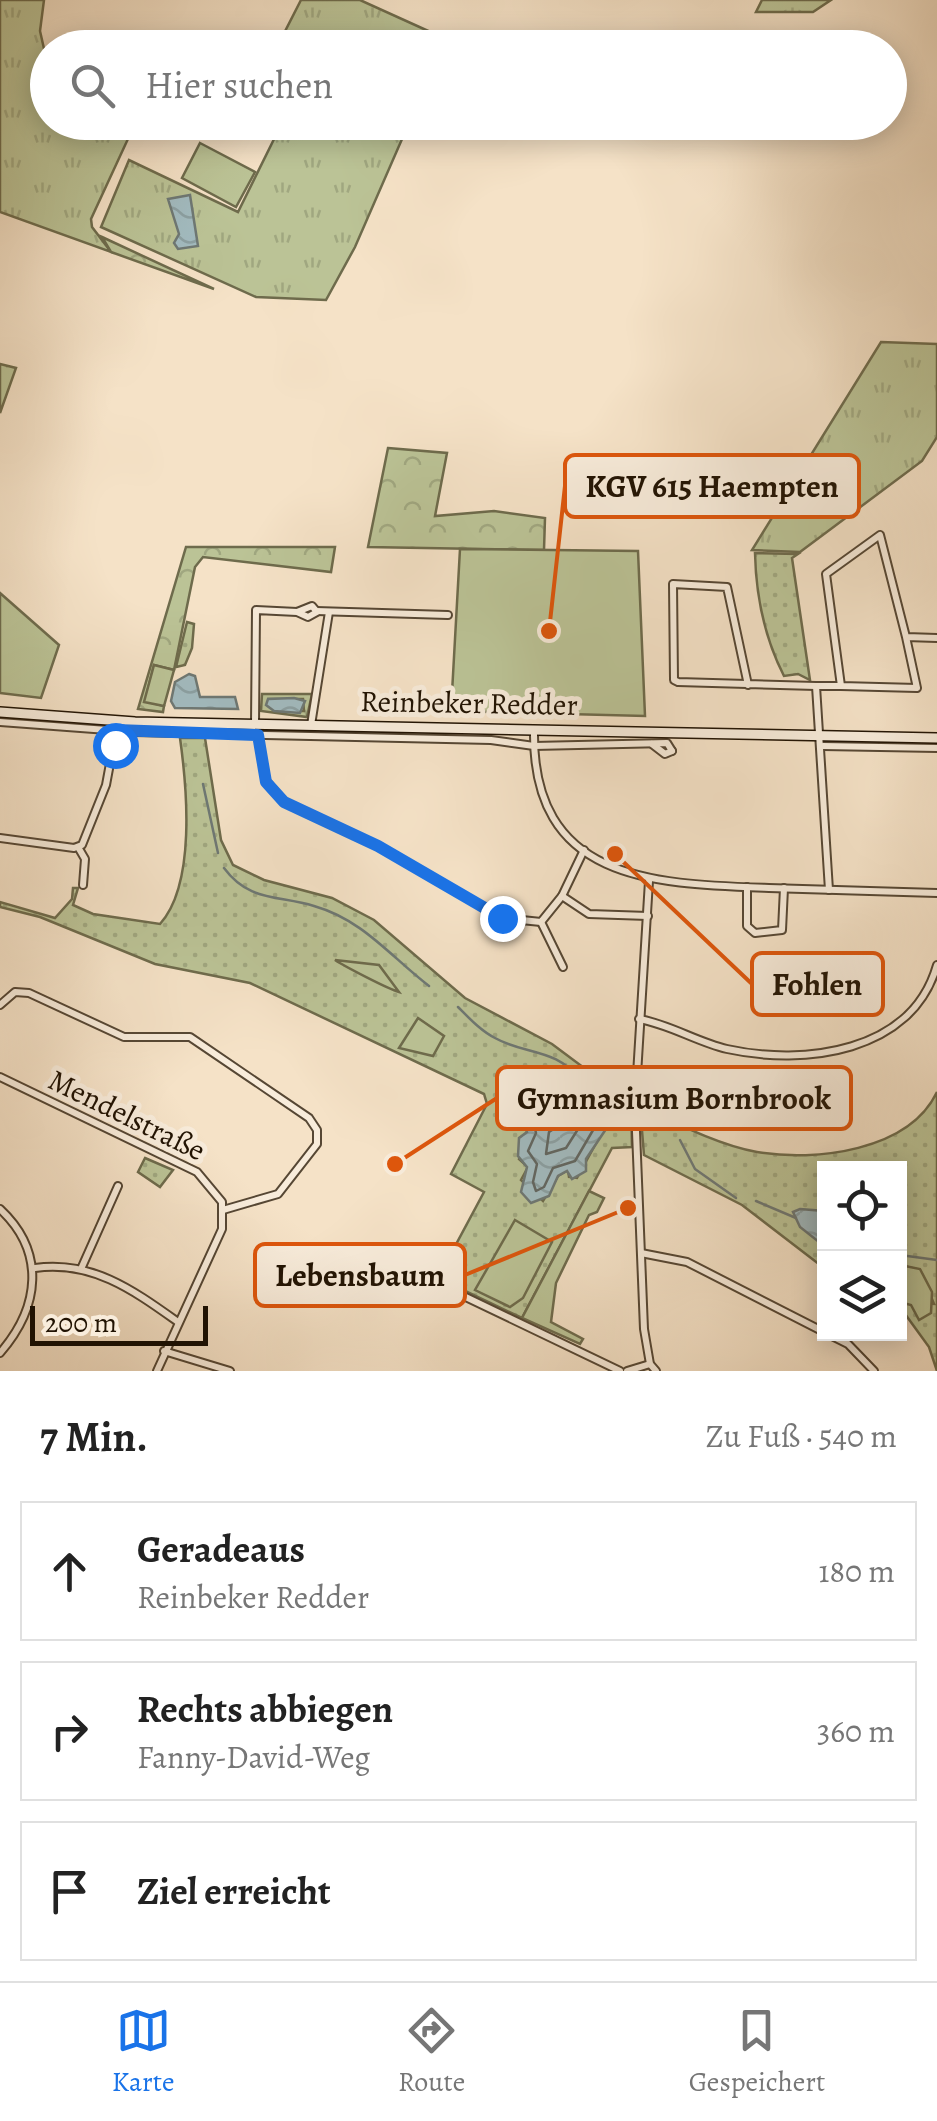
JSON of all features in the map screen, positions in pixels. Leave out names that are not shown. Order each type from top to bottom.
[{"type":"main road","name":"Reinbeker Redder","points":[[0,712],[257,729],[311,725],[822,741],[937,738]]},
{"type":"street","points":[[748,684],[727,587],[673,584],[672,679],[748,684],[917,688],[880,535],[826,574],[841,686]]},
{"type":"street","points":[[448,616],[316,610],[312,617],[297,612],[256,610],[257,729],[266,782],[284,802],[378,846],[502,918],[541,922]]},
{"type":"street","points":[[311,725],[330,611]]},
{"type":"street","points":[[906,637],[937,638]]},
{"type":"street","points":[[816,686],[829,890]]},
{"type":"street","name":"Reinbeker Redder","points":[[0,722],[116,730],[257,729],[492,740],[534,746],[649,743]]},
{"type":"street","points":[[534,729],[536,773],[549,809],[584,850],[650,881],[937,893]]},
{"type":"street","points":[[78,848],[85,840],[106,785],[116,730]]},
{"type":"street","name":"Reinbeker Redder","points":[[822,741],[937,748]]},
{"type":"street","points":[[0,838],[78,848]]},
{"type":"street","points":[[78,848],[85,859],[83,884]]},
{"type":"street","points":[[541,922],[562,896],[584,850]]},
{"type":"street","points":[[420,1280],[451,1290],[623,1371],[653,1368],[641,1253],[635,1107],[650,881]]},
{"type":"street","points":[[748,887],[747,926],[756,933],[782,930],[784,888]]},
{"type":"street","points":[[562,896],[589,914],[648,916]]},
{"type":"street","points":[[541,922],[563,967]]},
{"type":"street","points":[[639,1019],[729,1049],[780,1055],[823,1052],[871,1041],[893,1028],[919,1002],[937,965]]},
{"type":"street","points":[[0,1004],[14,992],[28,992],[124,1037],[190,1037],[309,1118],[318,1130],[317,1144],[278,1194],[224,1210],[222,1229],[156,1371]]},
{"type":"street","name":"Mendelstraße","points":[[0,1077],[198,1172],[218,1193],[224,1210]]},
{"type":"street","points":[[81,1269],[118,1186]]},
{"type":"street","points":[[0,1209],[27,1243],[35,1268],[24,1316],[0,1353]]},
{"type":"street","points":[[641,1253],[701,1268],[817,1328]]},
{"type":"street","points":[[35,1268],[81,1269],[114,1279],[178,1322]]},
{"type":"street","points":[[842,1341],[874,1371]]},
{"type":"street","points":[[164,1351],[230,1371]]},
{"type":"green space","points":[[0,0],[44,0],[40,30],[30,30],[30,140],[127,140],[91,219],[92,227],[111,252],[0,212]]},
{"type":"green space","points":[[301,0],[360,0],[426,30],[286,30]]},
{"type":"green space","points":[[762,0],[831,0],[813,12],[756,12]]},
{"type":"green space","points":[[274,140],[402,140],[355,247],[326,300],[256,297],[101,227],[129,160],[238,212]]},
{"type":"green space","points":[[200,143],[255,172],[236,207],[182,178]]},
{"type":"green space","points":[[102,237],[214,289],[111,252]]},
{"type":"green space","points":[[881,342],[937,344],[937,437],[922,461],[800,552],[752,550]]},
{"type":"green space","points":[[0,364],[16,368],[0,413]]},
{"type":"green space","points":[[388,448],[447,453],[435,516],[494,511],[545,518],[544,550],[368,547]]},
{"type":"green space","points":[[186,547],[335,547],[331,572],[203,557],[195,567],[174,670],[154,665],[145,701],[164,706],[163,712],[138,709]]},
{"type":"green space","points":[[460,549],[638,551],[645,716],[451,711]]},
{"type":"green space","points":[[755,553],[798,554],[792,558],[810,680],[798,674],[784,676],[777,661],[762,616]]},
{"type":"green space","points":[[0,593],[59,645],[41,698],[0,693]]},
{"type":"green space","points":[[187,622],[194,624],[192,648],[185,665],[176,667]]},
{"type":"green space","points":[[154,665],[174,670],[164,706],[144,702]]},
{"type":"green space","points":[[262,694],[312,694],[307,717],[261,711]],"holes":[[[269,699],[303,699],[304,711],[274,711]]]},
{"type":"green space","points":[[180,738],[205,738],[221,840],[233,865],[264,880],[332,898],[374,920],[465,998],[552,1044],[631,1103],[632,1147],[612,1148],[522,1318],[438,1278],[484,1192],[451,1174],[487,1104],[484,1094],[250,983],[155,964],[40,917],[0,907],[0,902],[55,918],[72,899],[73,888],[78,888],[73,905],[93,914],[160,924],[171,907],[184,861]],"holes":[[[527,1105],[605,1112],[607,1123],[577,1178],[569,1177],[568,1170],[558,1176],[543,1201],[521,1180],[528,1167],[519,1159],[527,1132]]]},
{"type":"green space","points":[[335,960],[379,965],[399,992],[366,977]]},
{"type":"green space","points":[[418,1018],[444,1036],[433,1056],[399,1048]]},
{"type":"green space","points":[[937,1092],[937,1371],[929,1347],[907,1317],[907,1302],[934,1304],[920,1270],[907,1267],[907,1161],[817,1161],[817,1263],[742,1205],[644,1155],[640,1106],[727,1144],[780,1155],[858,1148],[905,1128],[924,1112]]},
{"type":"green space","points":[[145,1158],[173,1170],[160,1187],[138,1172]]},
{"type":"green space","points":[[589,1191],[604,1198],[597,1212],[589,1215],[556,1283],[551,1322],[583,1339],[580,1344],[522,1318]]},
{"type":"green space","points":[[515,1220],[552,1242],[523,1298],[510,1307],[475,1290]]},
{"type":"green space","points":[[907,1266],[920,1269],[932,1292],[931,1313],[919,1320],[907,1304]]},
{"type":"water","points":[[190,195],[198,246],[178,249],[174,243],[179,234],[168,199]]},
{"type":"water","points":[[189,674],[195,676],[200,697],[235,697],[238,709],[175,708],[171,701],[175,682]]},
{"type":"water","points":[[268,699],[305,701],[300,713],[274,711],[266,705]]},
{"type":"water","points":[[554,1091],[600,1105],[608,1126],[586,1159],[586,1171],[572,1179],[567,1171],[558,1176],[549,1196],[531,1203],[521,1192],[527,1167],[518,1156],[519,1138],[527,1132],[518,1112],[527,1105],[550,1106]]},
{"type":"water","points":[[817,1210],[817,1240],[800,1227],[793,1212]]},
{"type":"waterway","points":[[203,784],[218,853]]},
{"type":"waterway","points":[[224,868],[254,892],[314,906],[347,920],[429,986]]},
{"type":"waterway","points":[[458,1007],[495,1038],[561,1062],[580,1080],[575,1096]]},
{"type":"waterway","points":[[680,1140],[695,1169],[736,1198]]},
{"type":"waterway","points":[[756,1201],[796,1218]]},
{"type":"waterway","points":[[907,1256],[937,1260]]},
{"type":"place","name":"KGV 615 Haempten","points":[[549,631]]},
{"type":"place","name":"Fohlen","points":[[615,854]]},
{"type":"place","name":"Gymnasium Bornbrook","points":[[395,1164]]},
{"type":"place","name":"Lebensbaum","points":[[628,1208]]},
{"type":"route","points":[[115,745],[116,730],[258,735],[266,782],[284,802],[360,836],[502,918]]}]
